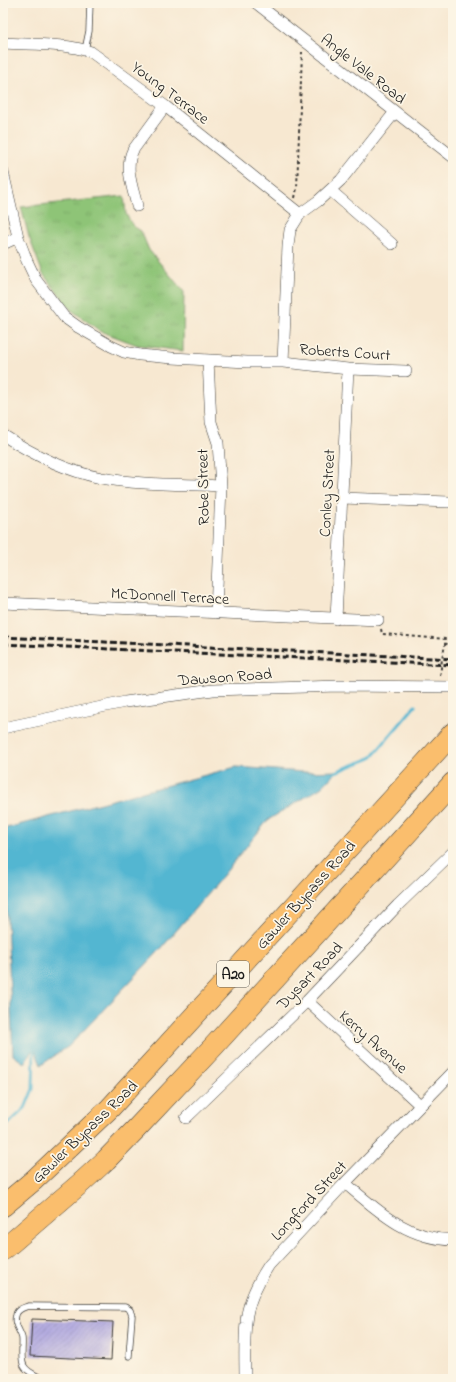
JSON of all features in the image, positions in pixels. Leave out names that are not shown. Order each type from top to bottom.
[{"type":"highway","name":"Gawler Bypass Road","points":[[3,1206],[34,1180],[110,1108],[453,733]]},
{"type":"highway","name":"Gawler Bypass Road","points":[[3,1250],[64,1198],[116,1150],[174,1089],[453,783]]},
{"type":"street","name":"Angle Vale Road","points":[[256,3],[453,157]]},
{"type":"street","name":"Young Terrace","points":[[3,43],[53,46],[91,52],[165,106],[300,214]]},
{"type":"street","points":[[137,206],[129,172],[130,156],[165,106]]},
{"type":"street","points":[[283,362],[290,230],[300,214],[341,180],[395,112]]},
{"type":"street","name":"Roberts Court","points":[[3,172],[18,237],[26,261],[36,280],[64,317],[111,346],[124,352],[140,355],[208,360],[283,362],[348,369],[406,371]]},
{"type":"street","points":[[330,190],[392,244]]},
{"type":"street","points":[[3,244],[18,237]]},
{"type":"street","name":"Robe Street","points":[[208,360],[211,422],[218,443],[221,486],[216,613]]},
{"type":"street","name":"Conley Street","points":[[336,619],[348,369]]},
{"type":"street","points":[[3,435],[44,458],[74,470],[100,478],[127,481],[221,486]]},
{"type":"street","points":[[342,498],[449,502]]},
{"type":"street","name":"McDonnell Terrace","points":[[3,603],[378,620]]},
{"type":"street","name":"Dawson Road","points":[[3,728],[125,702],[213,690],[339,686],[453,687]]},
{"type":"street","name":"Dysart Road","points":[[186,1118],[307,1001],[398,905],[453,852]]},
{"type":"street","name":"Kerry Avenue","points":[[307,1001],[420,1105]]},
{"type":"street","name":"Longford Street","points":[[245,1379],[246,1321],[254,1293],[260,1279],[269,1265],[345,1183],[453,1072]]},
{"type":"street","points":[[345,1183],[385,1216],[406,1229],[442,1240],[453,1240]]},
{"type":"lane","points":[[85,50],[89,31],[90,3]]},
{"type":"lane","points":[[42,1379],[25,1368],[23,1363],[22,1338],[15,1323],[16,1314],[20,1309],[28,1306],[125,1307],[130,1310],[132,1316],[129,1356]]},
{"type":"path","points":[[289,205],[295,196],[297,188],[302,39]]},
{"type":"path","points":[[378,620],[382,634],[445,639],[438,686]]},
{"type":"path","points":[[445,645],[453,638]]},
{"type":"green space","points":[[124,196],[126,214],[133,226],[141,231],[149,250],[184,292],[183,351],[137,345],[100,331],[70,309],[43,274],[29,237],[21,207]]},
{"type":"water","points":[[236,767],[304,772],[337,771],[322,787],[268,820],[159,951],[69,1046],[41,1065],[34,1048],[24,1063],[13,1055],[3,829]]},
{"type":"building","points":[[32,1319],[113,1322],[111,1360],[30,1356]]},
{"type":"waterway","points":[[335,772],[371,758],[415,706]]},
{"type":"waterway","points":[[3,1129],[25,1108],[33,1089],[34,1047],[36,1045]]},
{"type":"railway","points":[[3,637],[453,659]]},
{"type":"railway","points":[[3,644],[453,665]]}]
